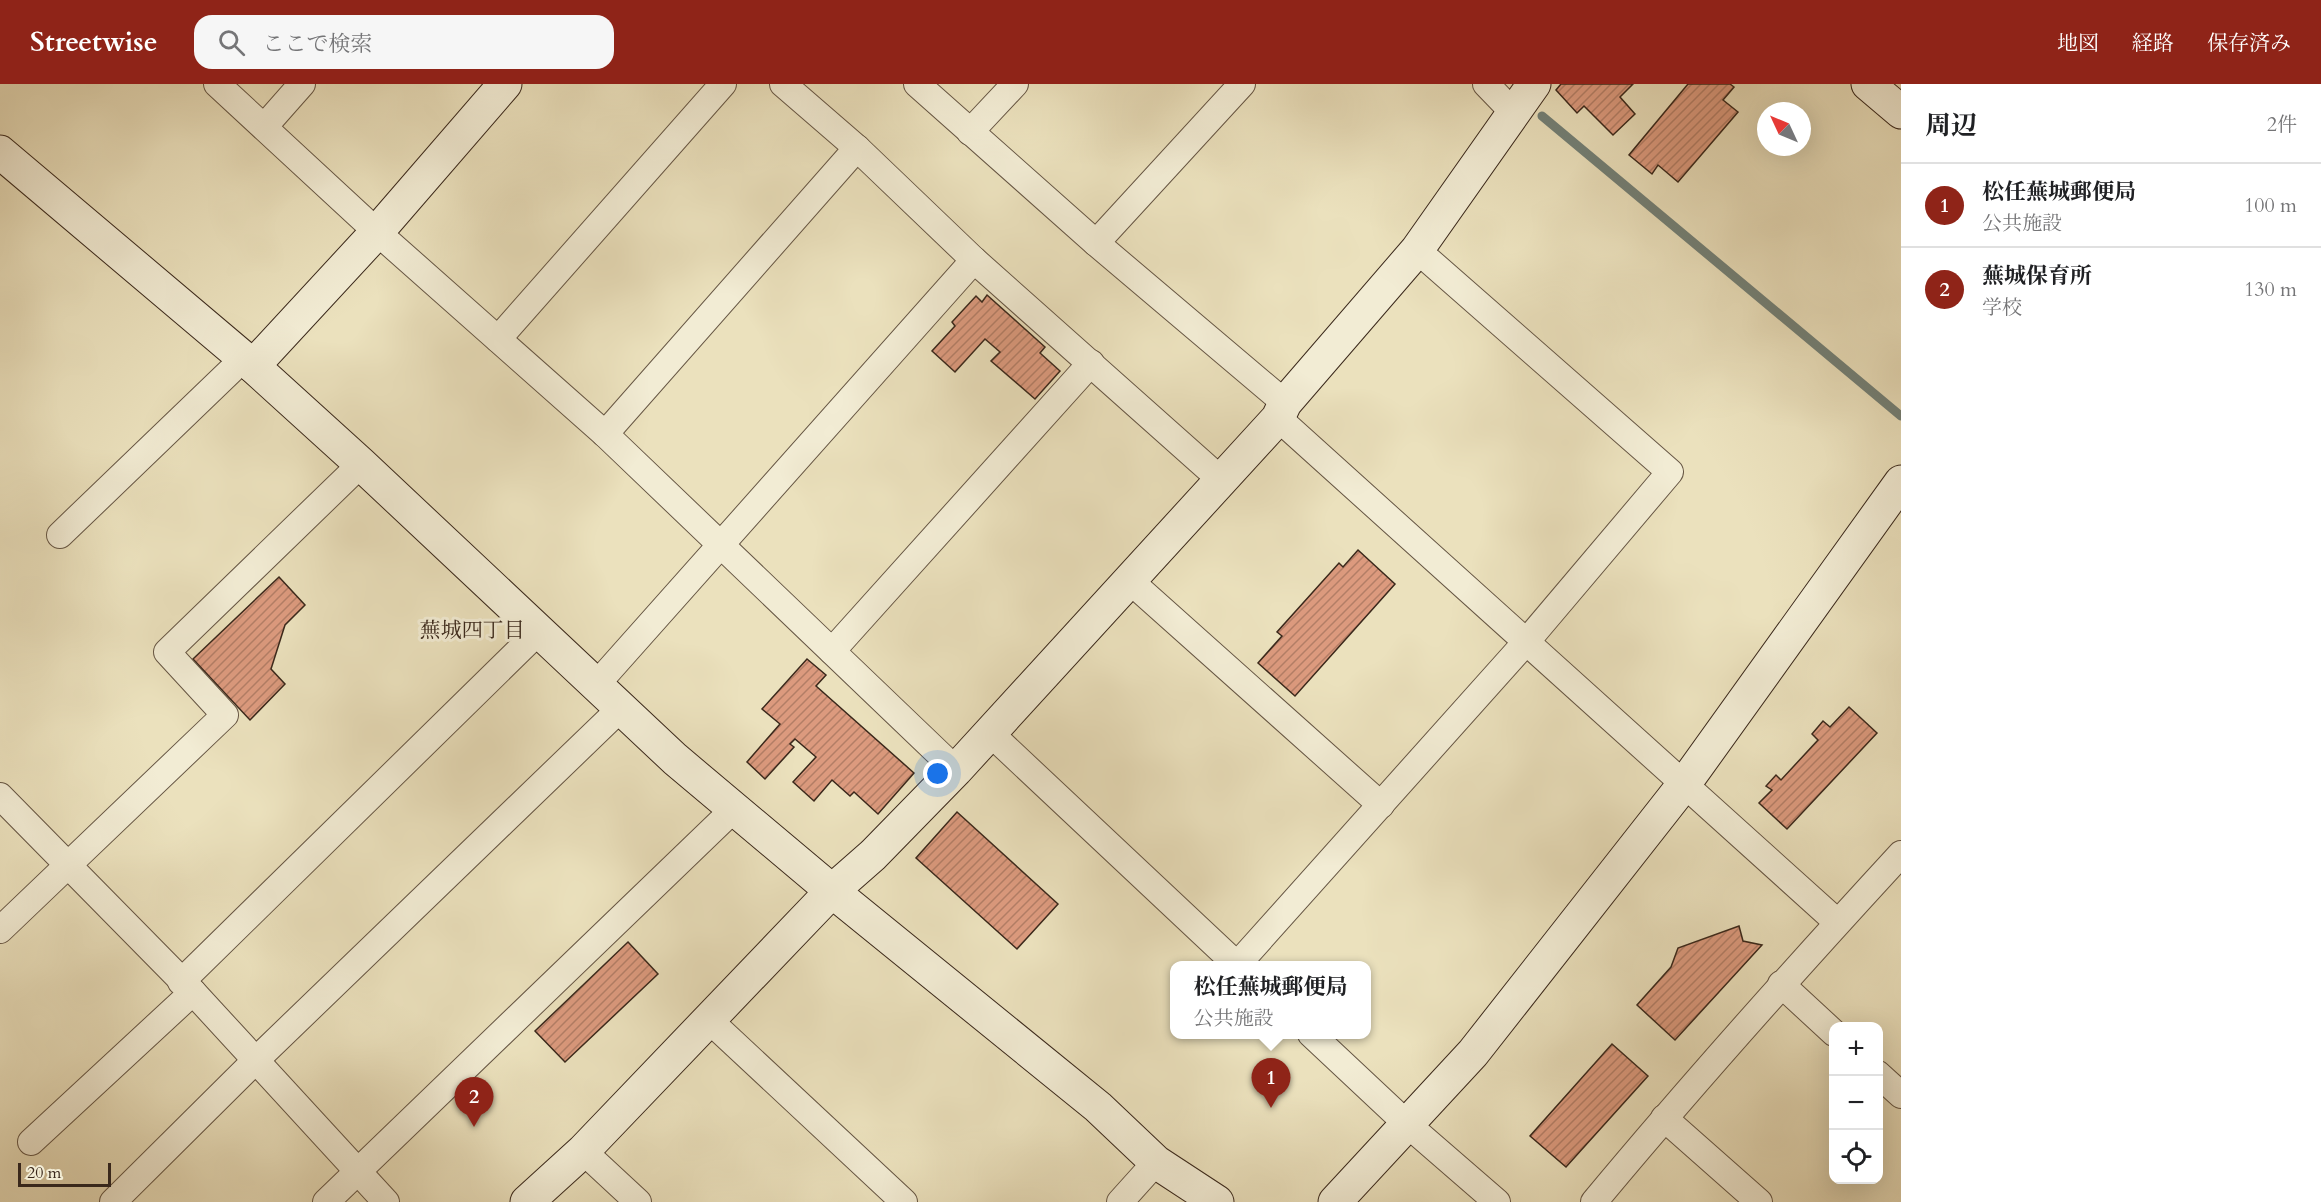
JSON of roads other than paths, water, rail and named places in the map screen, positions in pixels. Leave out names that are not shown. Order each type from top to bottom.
[{"type":"street","points":[[217,84],[377,232],[605,434],[956,770]]},
{"type":"street","points":[[264,127],[302,84]]},
{"type":"street","points":[[60,535],[248,362],[377,232],[505,84]]},
{"type":"street","points":[[498,339],[723,84]]},
{"type":"street","points":[[783,84],[857,148],[974,260],[1220,479]]},
{"type":"street","points":[[917,84],[1281,411],[1527,641],[1837,921]]},
{"type":"street","points":[[970,132],[1014,84]]},
{"type":"street","points":[[1096,243],[1242,84]]},
{"type":"street","points":[[1486,84],[1513,112]]},
{"type":"street","points":[[527,1202],[583,1151],[832,891],[873,855],[956,770],[1220,479],[1418,250],[1534,84]]},
{"type":"street","points":[[1868,84],[1901,112]]},
{"type":"street","points":[[605,434],[857,148]]},
{"type":"street","points":[[0,152],[248,362],[361,464],[675,759],[832,891],[1098,1107],[1156,1162],[1217,1202]]},
{"type":"street","points":[[1241,961],[1527,641],[1670,472],[1418,250]]},
{"type":"street","points":[[596,685],[974,260]]},
{"type":"street","points":[[832,651],[1090,363]]},
{"type":"street","points":[[0,930],[225,715],[167,652],[361,464]]},
{"type":"street","points":[[1335,1202],[1473,1053],[1685,783],[1901,482]]},
{"type":"street","points":[[1129,580],[1381,805]]},
{"type":"street","points":[[30,1142],[187,987],[538,631]]},
{"type":"street","points":[[114,1202],[255,1061],[621,708]]},
{"type":"street","points":[[990,733],[1233,961]]},
{"type":"street","points":[[0,796],[187,987],[386,1202]]},
{"type":"street","points":[[326,1202],[734,809]]},
{"type":"street","points":[[1594,1202],[1664,1118],[1837,921],[1897,866]]},
{"type":"street","points":[[1781,984],[1829,1029]]},
{"type":"street","points":[[709,1020],[904,1202]]},
{"type":"street","points":[[1315,1039],[1407,1124],[1497,1202]]},
{"type":"street","points":[[1880,1076],[1901,1095]]},
{"type":"street","points":[[1664,1118],[1759,1202]]},
{"type":"street","points":[[583,1151],[638,1202]]},
{"type":"street","points":[[1120,1202],[1156,1162]]},
{"type":"waterway","points":[[1542,116],[1901,416]]},
{"type":"place","name":"松任蕪城郵便局","points":[[1271,1108]]},
{"type":"place","name":"蕪城保育所","points":[[474,1127]]},
{"type":"district","name":"蕪城四丁目","points":[[472,630]]}]
